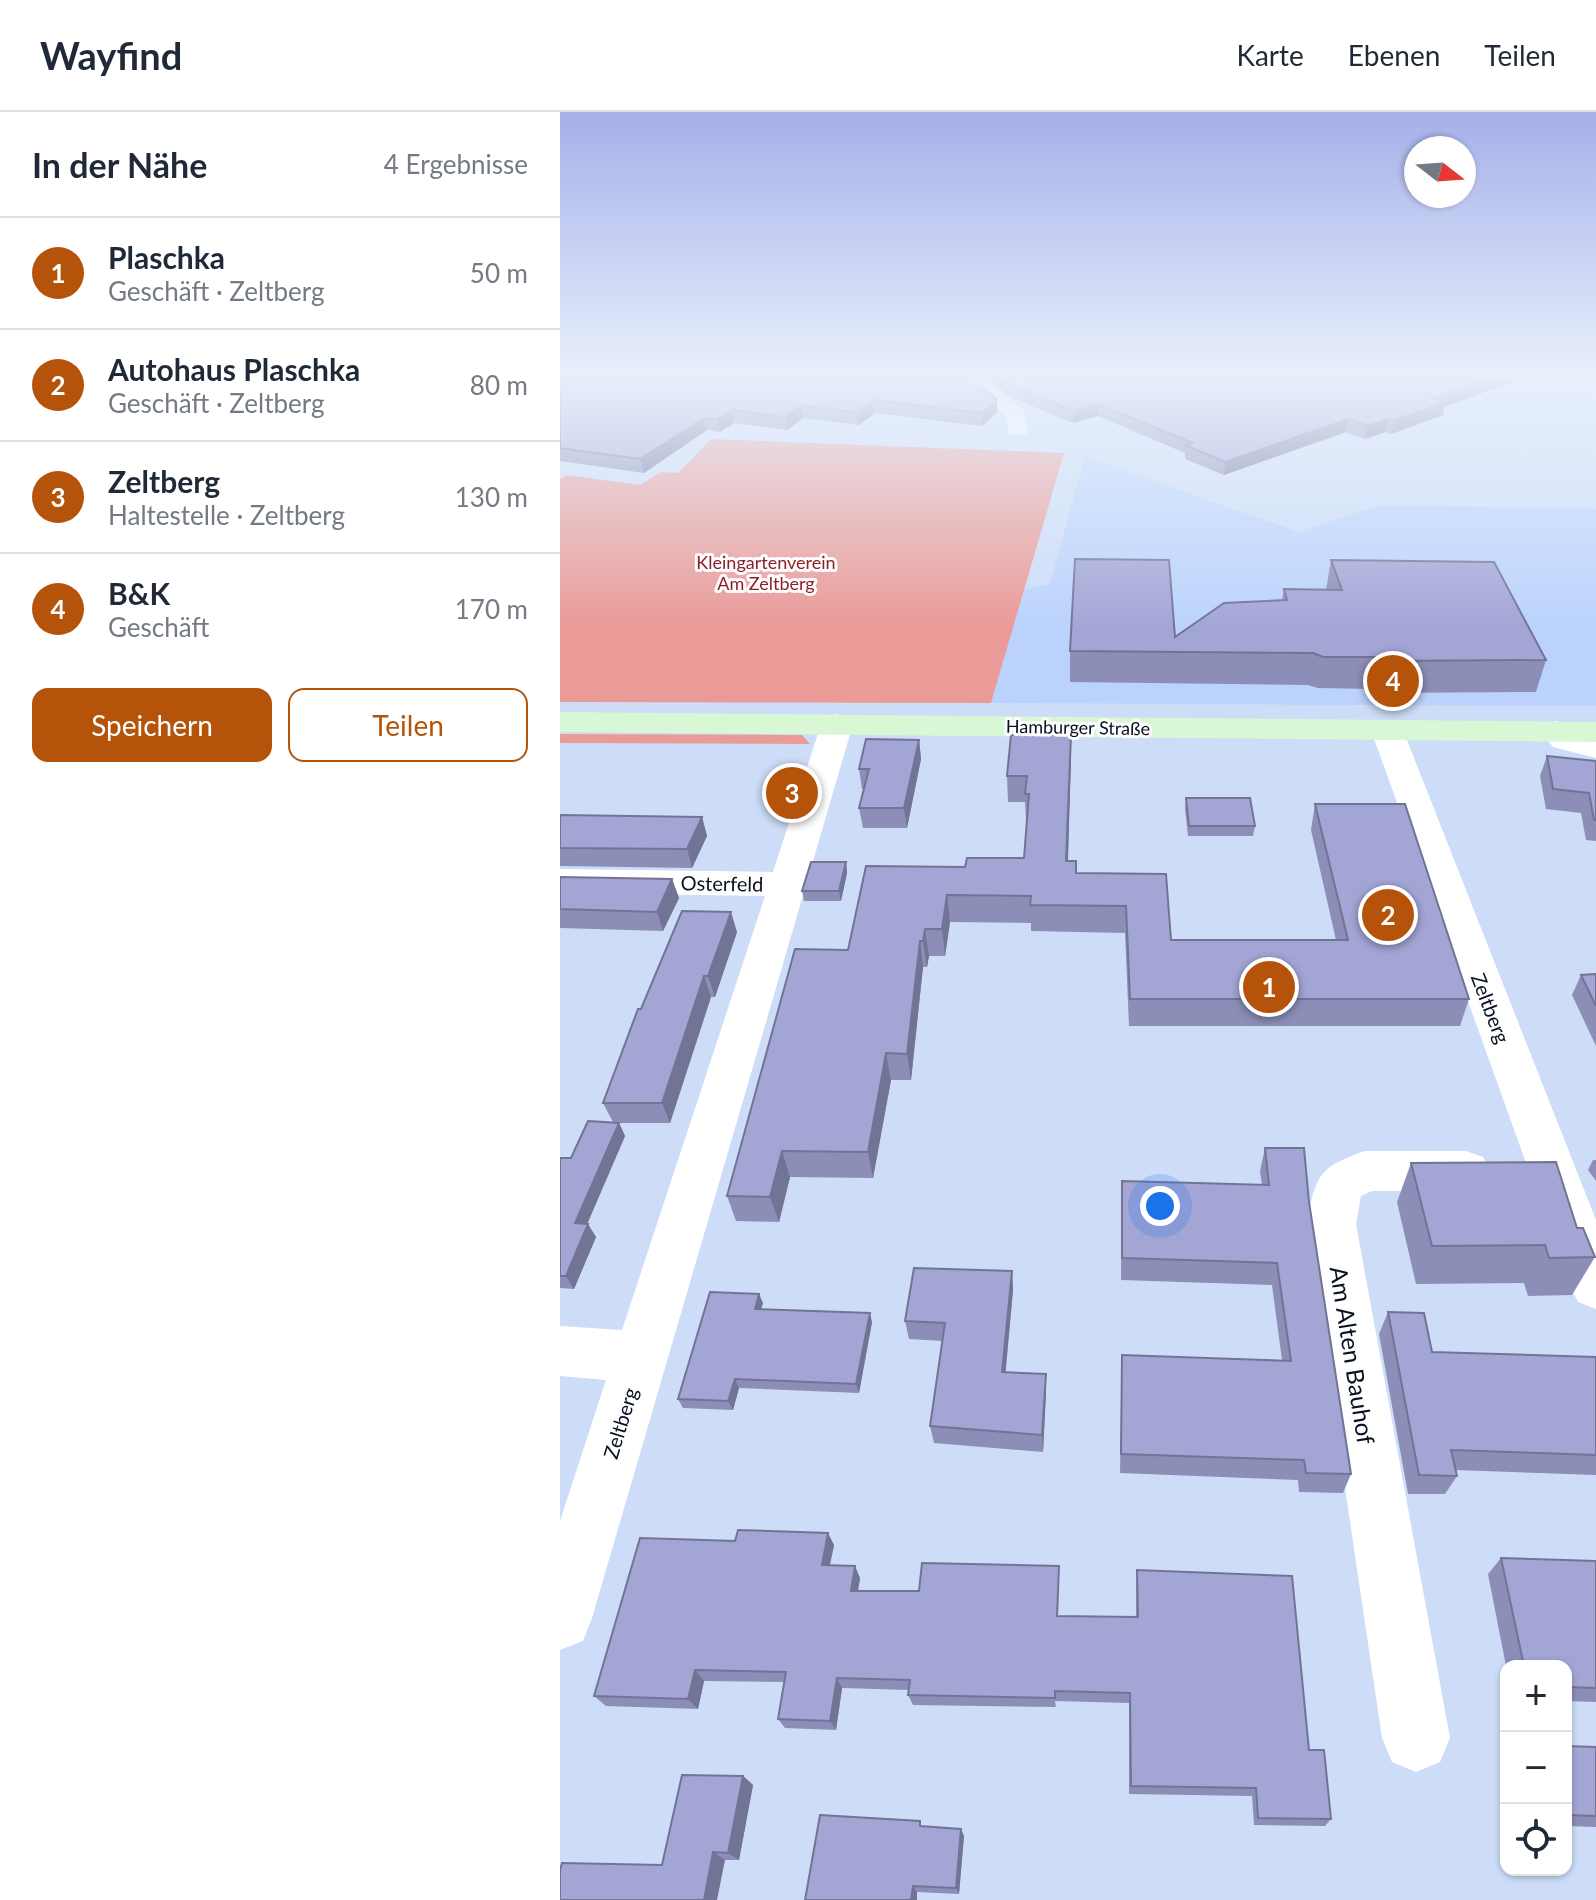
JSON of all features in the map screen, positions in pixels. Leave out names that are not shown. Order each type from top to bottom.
[{"type":"main road","name":"Hamburger Straße","points":[[560,722],[1596,732]]},
{"type":"street","name":"Zeltberg","points":[[560,1618],[837,724]]},
{"type":"street","name":"Zeltberg","points":[[1387,730],[1596,1286]]},
{"type":"street","points":[[1556,731],[1564,740],[1596,748]]},
{"type":"street","name":"Osterfeld","points":[[560,881],[788,884]]},
{"type":"street","name":"Am Alten Bauhof","points":[[1416,1738],[1331,1224],[1339,1185],[1365,1171],[1552,1170]]},
{"type":"street","points":[[560,1351],[642,1357]]},
{"type":"shaded area","points":[[1084,460],[1097,460],[1298,532],[1380,505],[1596,509],[1596,706],[991,703],[1024,590],[1050,584]]},
{"type":"green space","name":"Kleingartenverein Am Zeltberg","points":[[690,460],[1062,460],[991,703],[560,702],[560,479],[567,475],[640,485],[661,472],[678,473]]},
{"type":"green space","points":[[560,734],[802,735],[810,744],[560,743]]},
{"type":"building","points":[[1075,559],[1169,560],[1175,637],[1224,603],[1287,600],[1284,589],[1342,590],[1331,560],[1494,562],[1546,660],[1382,661],[1376,657],[1323,657],[1313,653],[1070,651]]},
{"type":"building","points":[[1011,735],[1071,735],[1066,861],[1076,861],[1076,873],[1166,874],[1171,940],[1348,940],[1315,804],[1405,804],[1469,999],[1130,999],[1126,906],[1030,905],[1031,896],[947,895],[942,929],[925,929],[923,941],[920,941],[907,1054],[886,1053],[868,1152],[782,1151],[770,1197],[727,1196],[795,949],[848,950],[866,866],[965,867],[967,858],[1024,858],[1029,794],[1025,794],[1027,776],[1007,776]]},
{"type":"building","points":[[866,739],[919,740],[904,808],[859,808],[869,769],[859,769]]},
{"type":"building","points":[[1547,756],[1596,761],[1596,820],[1589,793],[1553,789]]},
{"type":"building","points":[[1186,798],[1250,798],[1255,826],[1189,826]]},
{"type":"building","points":[[560,815],[702,817],[687,849],[560,848]]},
{"type":"building","points":[[811,862],[846,862],[839,891],[802,891]]},
{"type":"building","points":[[560,877],[672,879],[657,912],[560,909]]},
{"type":"building","points":[[682,911],[731,912],[708,976],[704,976],[662,1103],[603,1103],[638,1009],[641,1009]]},
{"type":"building","points":[[1596,974],[1596,1006],[1581,975]]},
{"type":"building","points":[[588,1121],[619,1123],[575,1223],[588,1224],[566,1276],[560,1276],[560,1158],[571,1158]]},
{"type":"building","points":[[1265,1148],[1304,1148],[1309,1202],[1351,1474],[1306,1473],[1304,1460],[1121,1454],[1122,1355],[1291,1361],[1277,1263],[1122,1258],[1122,1181],[1269,1185]]},
{"type":"building","points":[[1556,1162],[1577,1228],[1583,1228],[1595,1257],[1549,1258],[1545,1245],[1432,1246],[1411,1163]]},
{"type":"building","points":[[914,1268],[1012,1271],[1002,1372],[1046,1374],[1042,1435],[930,1426],[945,1323],[905,1321]]},
{"type":"building","points":[[710,1292],[759,1294],[755,1309],[870,1313],[856,1384],[735,1379],[728,1401],[678,1399]]},
{"type":"building","points":[[1388,1312],[1424,1313],[1432,1352],[1596,1357],[1596,1455],[1451,1450],[1457,1476],[1419,1475]]},
{"type":"building","points":[[738,1530],[828,1533],[822,1565],[855,1566],[851,1591],[919,1591],[922,1563],[1059,1566],[1057,1616],[1138,1617],[1137,1570],[1292,1576],[1309,1750],[1324,1750],[1331,1819],[1258,1818],[1256,1788],[1131,1786],[1130,1693],[1055,1691],[1055,1698],[908,1695],[910,1680],[837,1678],[830,1721],[778,1719],[786,1672],[695,1670],[688,1699],[594,1696],[640,1538],[735,1541]]},
{"type":"building","points":[[1501,1558],[1596,1561],[1596,1688],[1572,1687],[1572,1660],[1523,1660]]},
{"type":"building","points":[[1572,1746],[1596,1747],[1596,1816],[1572,1815]]},
{"type":"building","points":[[682,1775],[743,1776],[728,1853],[713,1852],[704,1900],[560,1900],[562,1863],[662,1865]]},
{"type":"building","points":[[820,1815],[920,1821],[920,1826],[961,1829],[956,1888],[913,1886],[911,1900],[805,1900]]},
{"type":"place","name":"B&K","points":[[1393,681]]},
{"type":"place","name":"Zeltberg","points":[[792,793]]},
{"type":"place","name":"Autohaus Plaschka","points":[[1388,915]]},
{"type":"place","name":"Plaschka","points":[[1269,987]]}]
